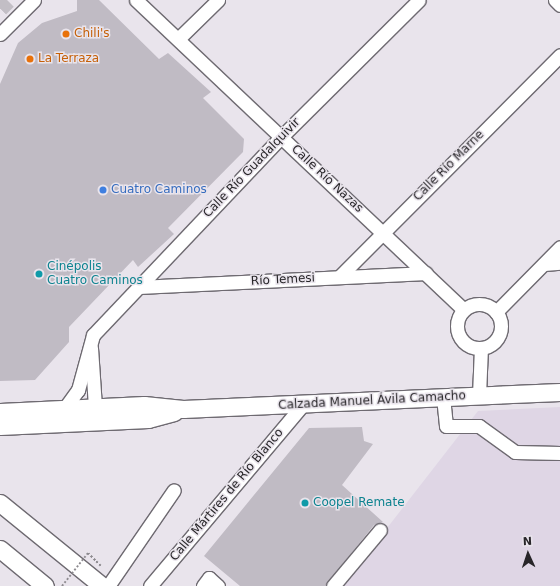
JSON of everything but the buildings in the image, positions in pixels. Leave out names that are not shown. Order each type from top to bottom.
[{"type":"main road","name":"Calzada Manuel Ávila Camacho","points":[[0,412],[144,405],[183,410],[560,392]]},
{"type":"main road","points":[[95,407],[100,416],[122,420]]},
{"type":"main road","name":"Calzada Manuel Ávila Camacho","points":[[0,426],[148,419],[183,410]]},
{"type":"main road","points":[[0,503],[102,586]]},
{"type":"main road","points":[[0,549],[45,586]]},
{"type":"street","points":[[0,34],[34,0]]},
{"type":"street","name":"Calle Río Nazas","points":[[136,0],[384,232],[464,310]]},
{"type":"street","points":[[178,39],[218,0]]},
{"type":"street","name":"Calle Río Guadalquivir","points":[[89,340],[281,137],[419,0]]},
{"type":"street","points":[[555,0],[560,5]]},
{"type":"street","name":"Calle Río Marne","points":[[338,277],[560,56]]},
{"type":"street","points":[[496,312],[560,247]]},
{"type":"street","points":[[544,264],[560,263]]},
{"type":"street","name":"Río Temesi","points":[[140,287],[426,273]]},
{"type":"street","points":[[478,304],[496,312],[501,326],[498,336],[481,348],[462,340],[458,319],[464,310],[478,304]]},
{"type":"street","points":[[89,340],[95,407]]},
{"type":"street","points":[[64,408],[78,390],[89,340]]},
{"type":"street","points":[[479,395],[481,348]]},
{"type":"street","points":[[443,397],[446,426],[479,426],[516,452],[560,452]]},
{"type":"street","name":"Calle Mártires de Río Blanco","points":[[150,586],[303,404]]},
{"type":"street","points":[[108,586],[174,490]]},
{"type":"street","points":[[333,586],[380,530]]},
{"type":"street","points":[[203,586],[209,578],[218,586]]},
{"type":"path","points":[[62,586],[88,553]]},
{"type":"shaded area","points":[[560,407],[560,586],[342,586],[478,411]]},
{"type":"tunnel","points":[[0,8],[8,0]]},
{"type":"place","name":"Chili's","points":[[66,34]]},
{"type":"place","name":"La Terraza","points":[[30,59]]},
{"type":"place","name":"Cuatro Caminos","points":[[103,190]]},
{"type":"place","name":"Cinépolis Cuatro Caminos","points":[[39,274]]},
{"type":"place","name":"Coopel Remate","points":[[305,503]]}]
